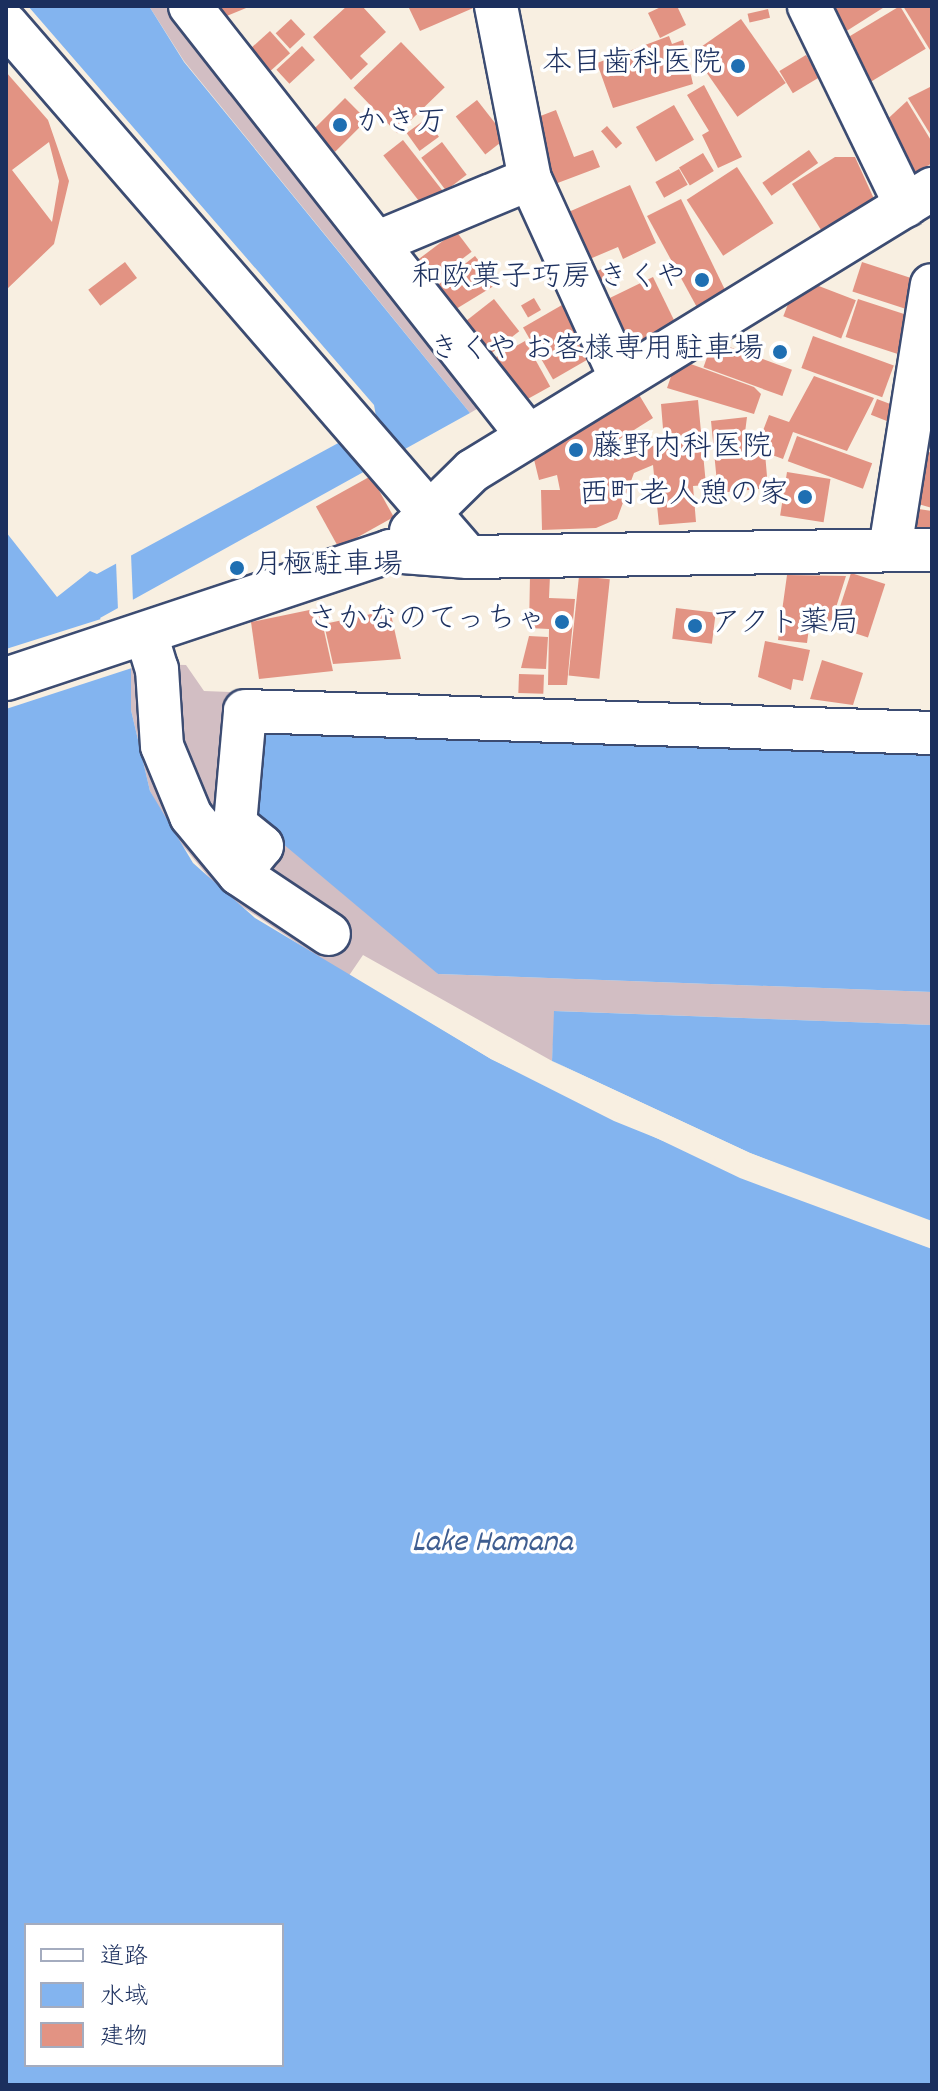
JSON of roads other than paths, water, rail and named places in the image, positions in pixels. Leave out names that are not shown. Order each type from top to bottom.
[{"type":"street","points":[[190,6],[381,241],[528,436]]},
{"type":"street","points":[[496,6],[530,179],[621,379]]},
{"type":"street","points":[[390,551],[472,471],[919,198],[809,6]]},
{"type":"street","points":[[6,24],[468,557]]},
{"type":"street","points":[[381,241],[530,179]]},
{"type":"street","points":[[890,549],[932,285]]},
{"type":"street","points":[[6,679],[390,551],[468,557],[932,550]]},
{"type":"street","points":[[134,638],[173,782],[212,846],[239,874],[329,934]]},
{"type":"street","points":[[239,874],[262,846],[235,824],[245,711],[932,733]]},
{"type":"water","name":"Lake Hamana","points":[[28,6],[149,6],[184,62],[470,413],[100,618],[131,668],[131,710],[150,791],[193,863],[255,918],[491,1059],[740,1178],[932,1249],[932,2085],[6,2085],[6,532],[57,597],[90,571],[97,574],[377,422],[374,405]]},
{"type":"water","points":[[254,730],[932,755],[932,992],[438,974],[251,817]]},
{"type":"water","points":[[554,1011],[932,1025],[932,1221],[750,1153],[552,1061]]},
{"type":"place","name":"本目歯科医院","points":[[738,66]]},
{"type":"place","name":"かき万","points":[[340,125]]},
{"type":"place","name":"和欧菓子巧房 きくや","points":[[702,280]]},
{"type":"place","name":"きくや お客様専用駐車場","points":[[780,352]]},
{"type":"place","name":"藤野内科医院","points":[[576,450]]},
{"type":"place","name":"西町老人憩の家","points":[[805,497]]},
{"type":"place","name":"月極駐車場","points":[[237,568]]},
{"type":"place","name":"さかなのてっちゃ","points":[[562,622]]},
{"type":"place","name":"アクト薬局","points":[[695,626]]}]
